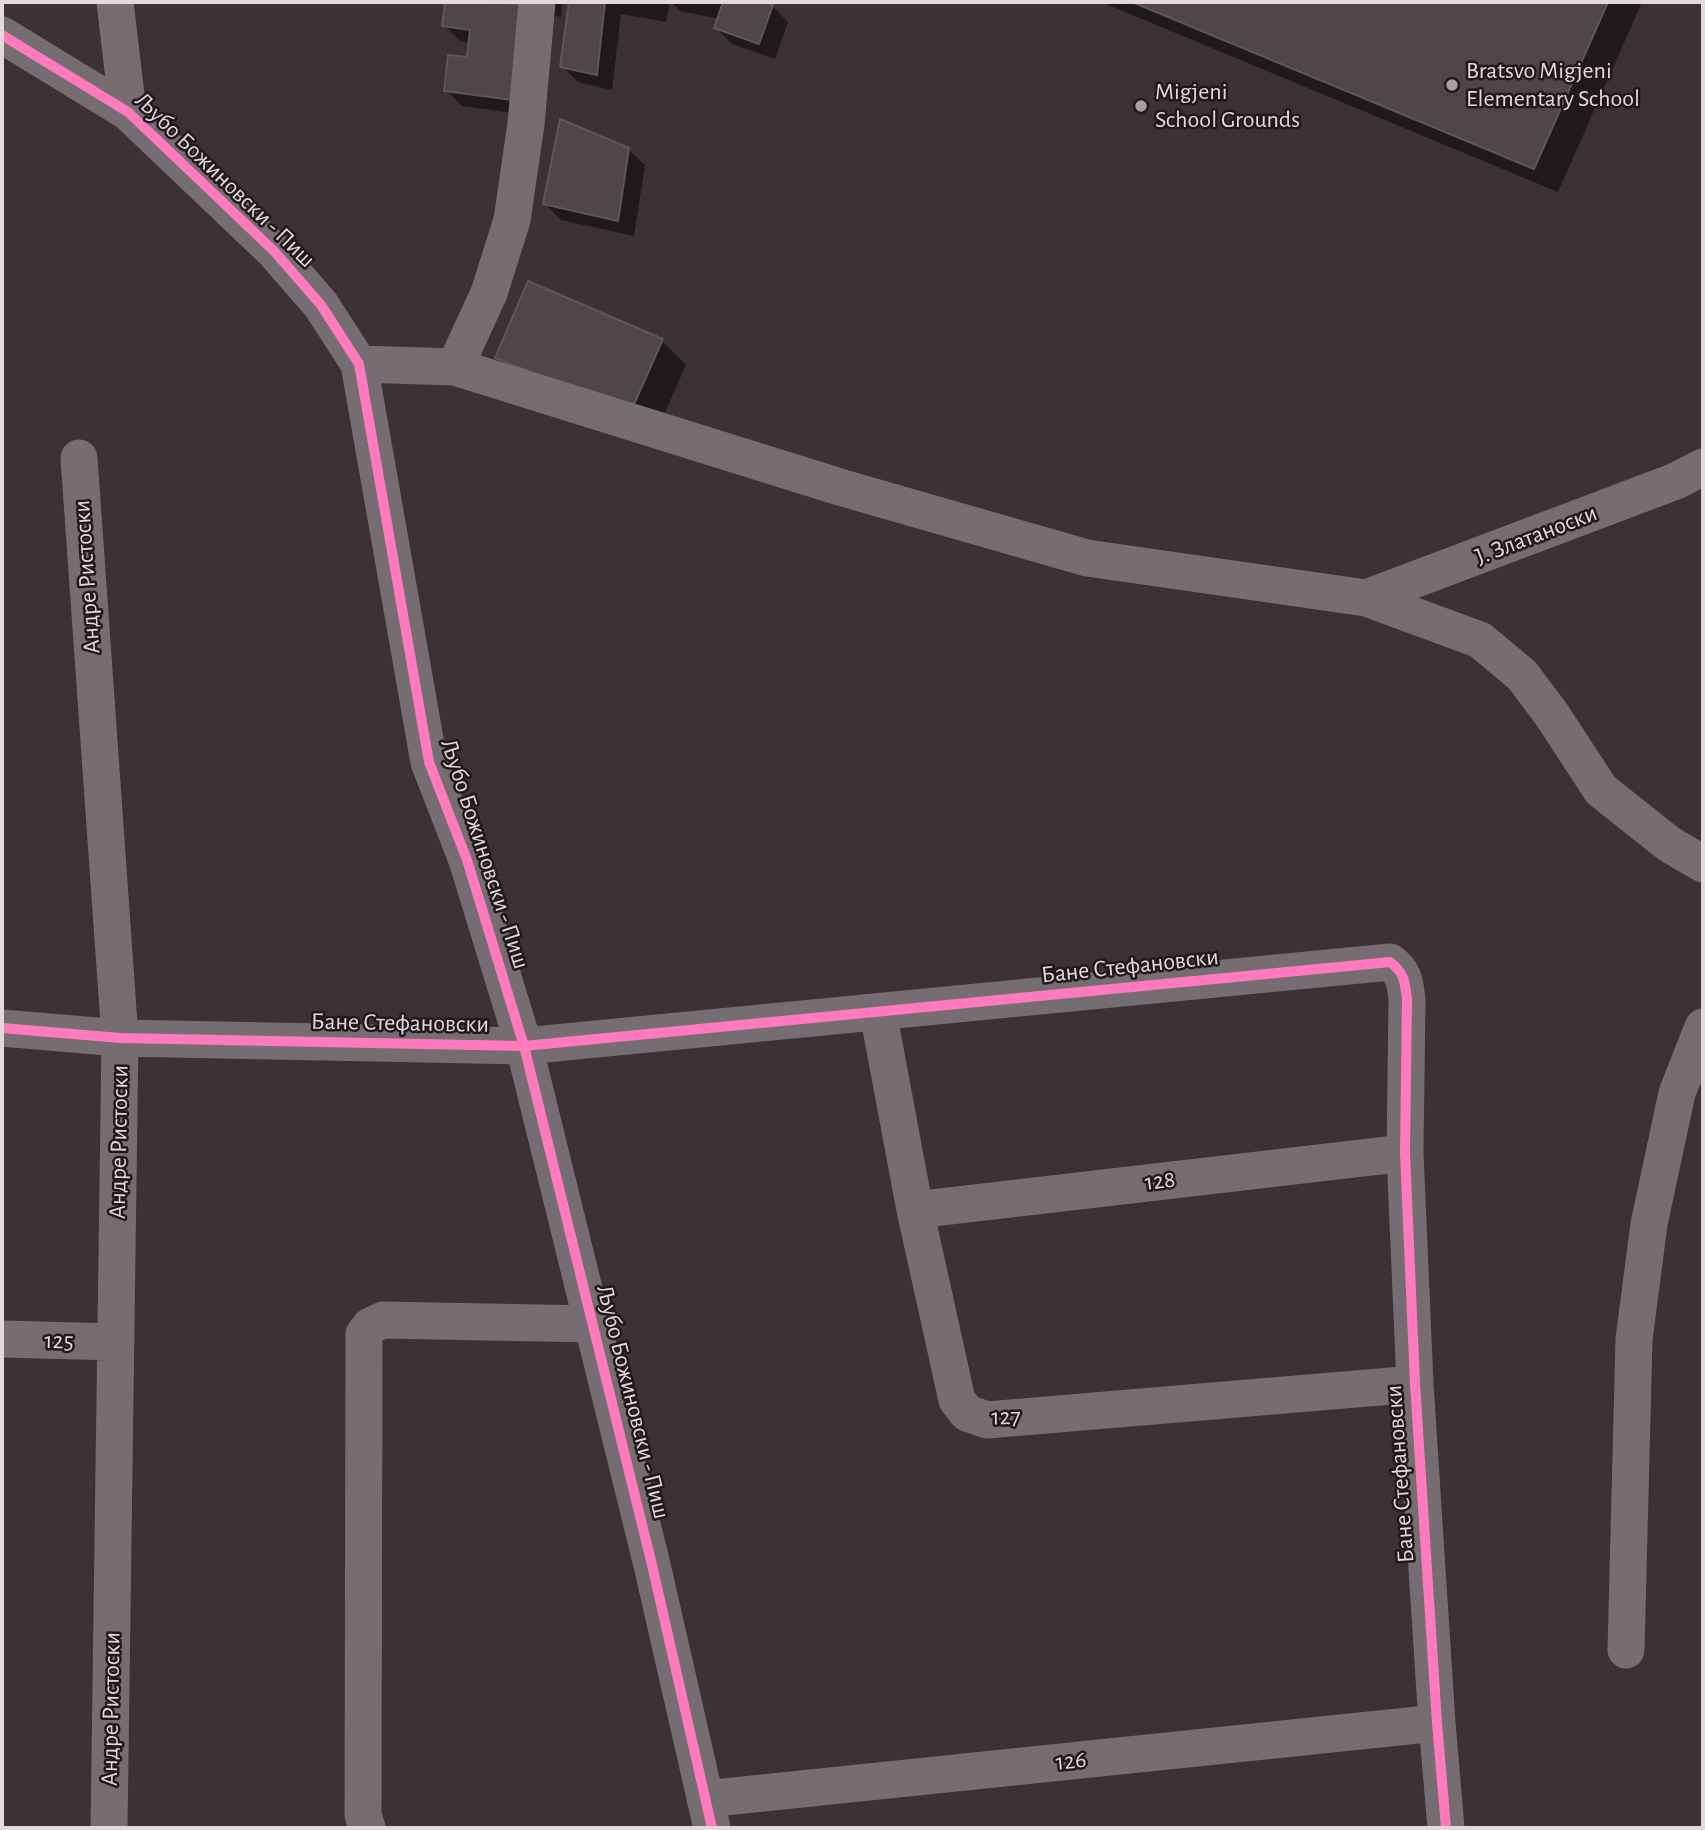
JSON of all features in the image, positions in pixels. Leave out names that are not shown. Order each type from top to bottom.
[{"type":"street","points":[[115,2],[128,112]]},
{"type":"street","points":[[455,367],[489,293],[512,220],[526,124],[537,2]]},
{"type":"street","name":"Љубо Божиновски - Пиш","points":[[2,35],[128,112],[274,251],[321,305],[359,364],[429,762],[467,860],[524,1046],[652,1565],[708,1814]]},
{"type":"street","points":[[359,364],[455,367],[844,488],[1087,558],[1366,598],[1480,640],[1522,675],[1601,790],[1669,844],[1703,864]]},
{"type":"street","name":"Андре Ристоски","points":[[79,458],[120,1038],[109,1828]]},
{"type":"street","name":"Ј. Златаноски","points":[[1366,598],[1676,481],[1703,467]]},
{"type":"street","name":"Бане Стефановски","points":[[2,1028],[120,1038],[524,1046],[1391,962],[1401,970],[1405,982],[1405,1153],[1415,1384],[1446,1828]]},
{"type":"street","name":"127","points":[[878,1012],[915,1210],[957,1400],[967,1413],[987,1420],[1415,1384]]},
{"type":"street","points":[[1626,1650],[1634,1339],[1649,1224],[1677,1093],[1703,1027]]},
{"type":"street","name":"128","points":[[915,1210],[1405,1153]]},
{"type":"street","points":[[367,1828],[363,1815],[364,1334],[370,1326],[383,1320],[592,1324]]},
{"type":"street","name":"125","points":[[2,1339],[116,1342]]},
{"type":"street","name":"126","points":[[708,1814],[1437,1723]]},
{"type":"building","points":[[445,2],[526,4],[513,100],[444,91],[448,55],[467,57],[470,30],[442,26]]},
{"type":"building","points":[[569,2],[605,2],[597,75],[560,67]]},
{"type":"building","points":[[723,2],[764,2],[773,5],[759,44],[714,28]]},
{"type":"building","name":"Bratsvo Migjeni Elementary School","points":[[1132,2],[1608,2],[1534,169]]},
{"type":"building","points":[[560,119],[629,148],[618,221],[543,204]]},
{"type":"building","points":[[528,281],[663,339],[631,411],[495,358]]},
{"type":"cycle path","points":[[2,35],[128,112],[274,251],[321,305],[359,364],[429,762],[467,860],[524,1046],[652,1565],[712,1828]]},
{"type":"cycle path","points":[[2,1028],[120,1038],[524,1046],[1390,962],[1403,978],[1407,999],[1405,1153],[1415,1384],[1446,1828]]},
{"type":"place","name":"Bratsvo Migjeni Elementary School","points":[[1452,85]]},
{"type":"place","name":"Migjeni School Grounds","points":[[1141,106]]}]
